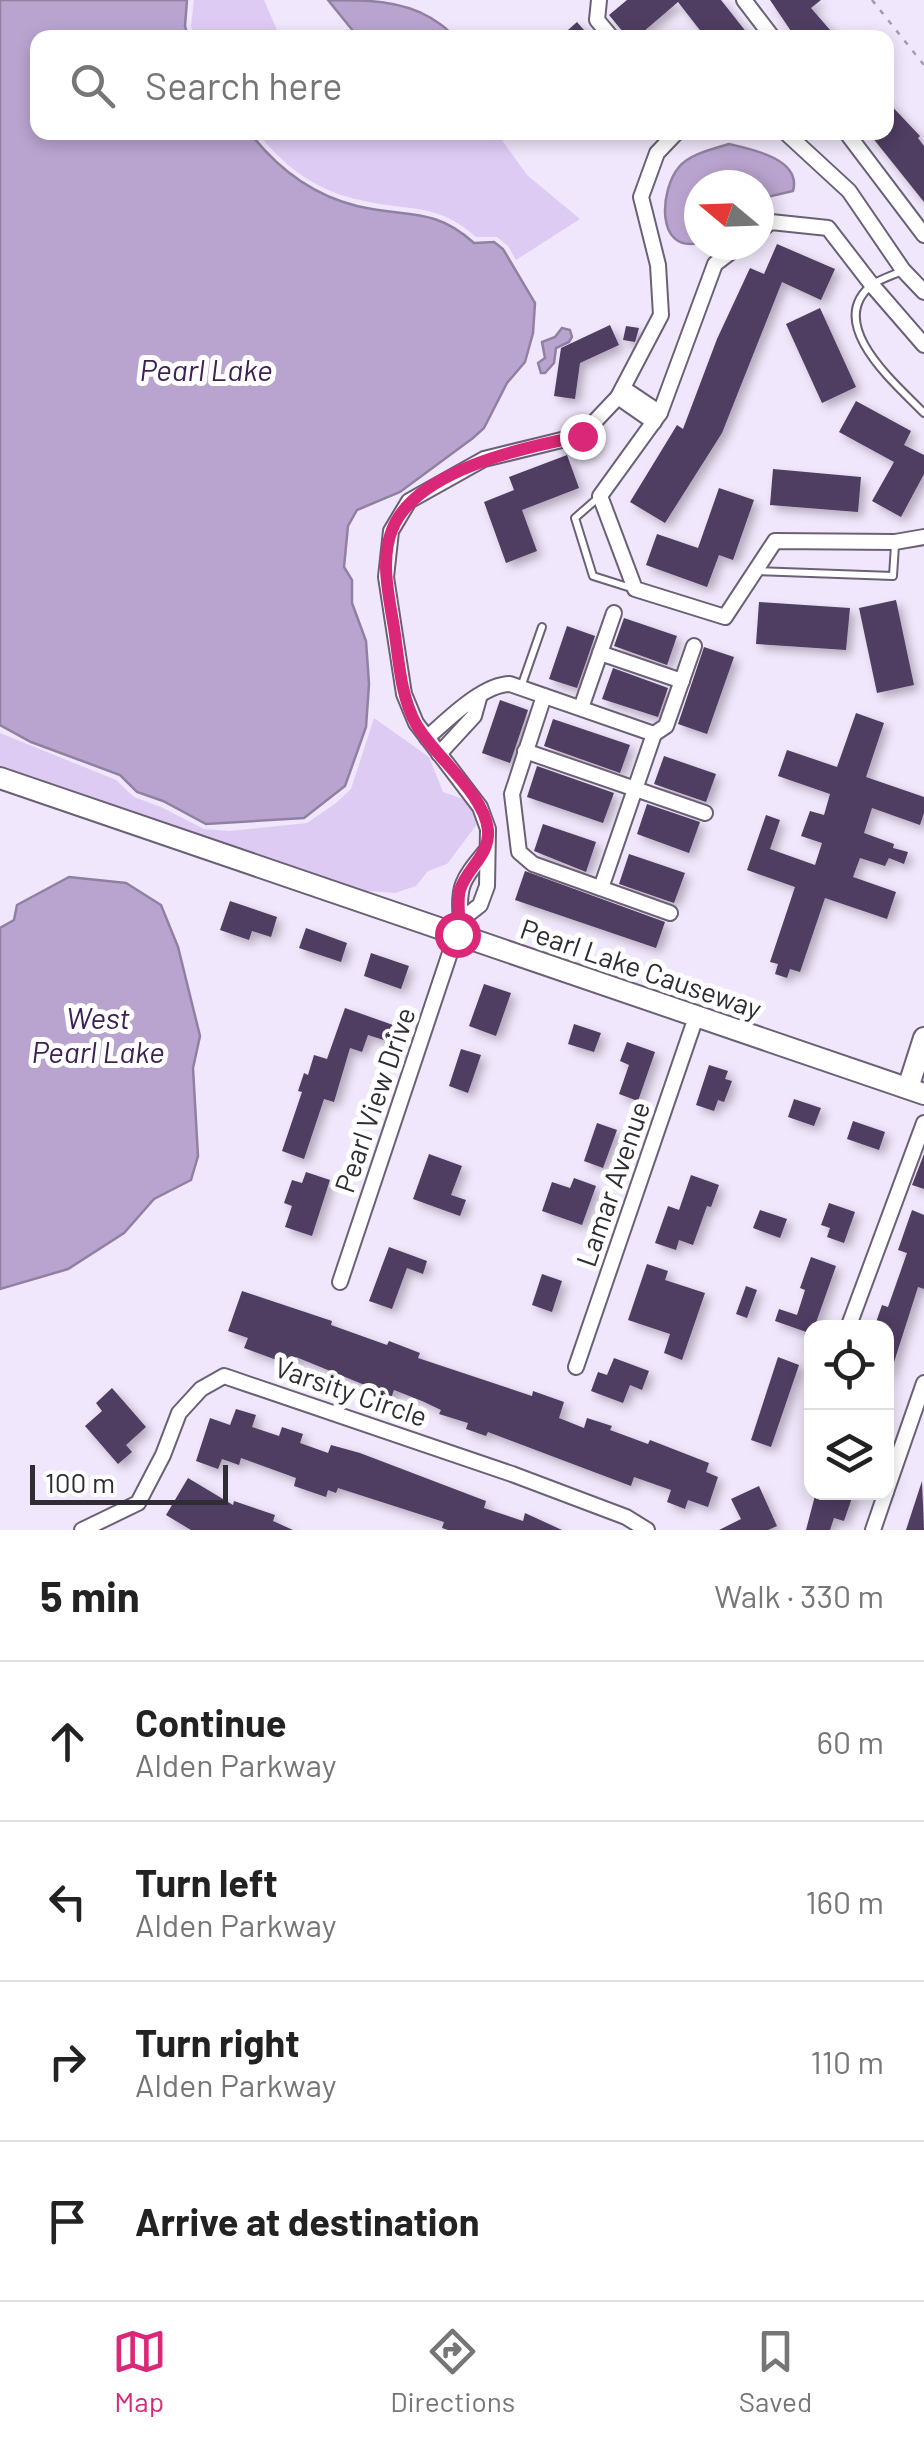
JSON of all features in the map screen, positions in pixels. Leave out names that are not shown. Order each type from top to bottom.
[{"type":"street","points":[[600,0],[598,20],[606,30]]},
{"type":"street","points":[[744,0],[767,30]]},
{"type":"street","points":[[459,927],[480,905],[486,886],[488,829],[480,806],[416,724],[404,694],[386,577],[391,531],[410,500],[484,459],[582,436],[621,393],[661,315],[658,265],[641,197],[657,153],[669,140]]},
{"type":"street","points":[[795,140],[849,191],[903,270],[924,292]]},
{"type":"street","points":[[852,140],[924,235]]},
{"type":"street","points":[[774,222],[828,228],[924,345]]},
{"type":"street","points":[[720,260],[715,264],[657,417],[600,496],[635,589],[724,617],[775,541],[895,542],[924,537]]},
{"type":"street","points":[[621,393],[657,417]]},
{"type":"street","points":[[580,708],[614,614]]},
{"type":"street","points":[[600,888],[654,734],[666,726],[694,646]]},
{"type":"street","points":[[600,653],[682,681]]},
{"type":"street","points":[[427,738],[462,708],[500,684],[520,687],[654,734]]},
{"type":"street","points":[[544,696],[512,794],[518,852],[533,864],[670,913]]},
{"type":"street","points":[[439,754],[474,716],[480,698]]},
{"type":"street","points":[[524,752],[705,814]]},
{"type":"street","name":"Pearl Lake Causeway","points":[[0,778],[459,927],[696,1018],[916,1091]]},
{"type":"street","points":[[459,927],[458,895],[465,878],[485,852]]},
{"type":"street","name":"Pearl View Drive","points":[[340,1282],[459,927]]},
{"type":"street","name":"Lamar Avenue","points":[[576,1367],[696,1018]]},
{"type":"street","points":[[916,1091],[924,1038]]},
{"type":"street","points":[[851,1320],[924,1124]]},
{"type":"street","name":"Varsity Circle","points":[[82,1530],[106,1526],[119,1510],[138,1503],[179,1413],[201,1389],[224,1376],[512,1474],[626,1517],[647,1530]]},
{"type":"street","points":[[894,1469],[924,1383]]},
{"type":"street","points":[[874,1530],[883,1500]]},
{"type":"lane","points":[[903,270],[872,285],[856,310],[867,354],[924,413]]},
{"type":"lane","points":[[600,496],[575,518],[594,576],[635,589]]},
{"type":"lane","points":[[755,571],[893,576],[895,542]]},
{"type":"lane","points":[[520,687],[542,627]]},
{"type":"path","points":[[872,0],[924,64]]},
{"type":"shaded area","points":[[194,0],[264,0],[277,30],[192,30]]},
{"type":"shaded area","points":[[264,140],[502,140],[527,175],[580,219],[516,260],[497,237],[476,237],[434,213],[330,191],[279,157]]},
{"type":"shaded area","points":[[374,718],[429,757],[443,792],[466,800],[478,823],[447,864],[428,871],[416,886],[395,893],[357,894],[0,771],[0,733],[116,780],[134,797],[204,829],[229,831],[307,823],[351,789]]},
{"type":"water","name":"Pearl Lake","points":[[0,0],[187,0],[186,30],[30,30],[30,140],[256,140],[284,169],[325,195],[374,210],[432,218],[474,243],[494,242],[503,249],[535,303],[533,333],[525,362],[507,383],[484,428],[400,492],[357,510],[348,526],[344,567],[352,580],[352,603],[366,641],[366,727],[345,786],[304,818],[206,824],[137,792],[120,775],[31,742],[0,725]]},
{"type":"water","points":[[328,0],[395,4],[431,18],[447,30],[352,30]]},
{"type":"water","points":[[729,144],[773,157],[790,171],[793,191],[774,195],[774,170],[684,170],[684,243],[668,229],[665,203],[679,167],[702,153]]},
{"type":"water","points":[[562,328],[570,330],[572,337],[556,348],[554,363],[541,373],[538,363],[545,358],[542,342],[555,337]]},
{"type":"water","name":"West Pearl Lake","points":[[69,877],[126,883],[161,905],[178,947],[200,1036],[193,1068],[198,1156],[191,1180],[154,1199],[124,1233],[68,1269],[0,1289],[0,928],[14,920],[17,905]]},
{"type":"building","points":[[627,0],[721,0],[745,30],[700,30],[678,2],[645,30],[621,30],[609,15]]},
{"type":"building","points":[[770,0],[821,0],[811,8],[830,30],[790,30]]},
{"type":"building","points":[[577,22],[584,30],[568,30]]},
{"type":"building","points":[[894,108],[920,136],[924,146],[924,202],[874,140],[894,140]]},
{"type":"building","points":[[777,244],[835,269],[821,300],[782,282],[722,433],[665,523],[630,502],[677,425],[683,429],[717,339],[750,268],[764,274],[770,260],[774,260]]},
{"type":"building","points":[[820,308],[856,387],[822,403],[786,324]]},
{"type":"building","points":[[610,325],[619,345],[580,363],[575,399],[554,396],[561,348]]},
{"type":"building","points":[[626,326],[639,328],[635,342],[623,340]]},
{"type":"building","points":[[856,401],[911,431],[904,445],[924,455],[924,474],[901,517],[872,501],[894,462],[839,432]]},
{"type":"building","points":[[567,455],[579,488],[522,510],[537,551],[506,563],[484,502],[514,490],[509,477]]},
{"type":"building","points":[[773,469],[861,477],[858,512],[770,505]]},
{"type":"building","points":[[719,488],[754,500],[733,560],[719,555],[707,587],[646,565],[657,534],[698,548]]},
{"type":"building","points":[[896,600],[914,685],[877,693],[859,608]]},
{"type":"building","points":[[759,602],[850,608],[846,650],[756,644]]},
{"type":"building","points":[[624,618],[677,636],[667,665],[614,646]]},
{"type":"building","points":[[567,626],[595,636],[577,688],[549,679]]},
{"type":"building","points":[[704,647],[734,657],[707,734],[678,724]]},
{"type":"building","points":[[613,668],[668,688],[658,717],[602,699]]},
{"type":"building","points":[[500,700],[528,710],[510,763],[482,753]]},
{"type":"building","points":[[856,713],[884,723],[866,777],[924,797],[924,813],[920,825],[872,808],[864,833],[908,852],[904,864],[889,858],[885,866],[860,858],[853,877],[896,892],[887,919],[825,898],[800,972],[790,969],[787,978],[775,974],[778,964],[770,962],[795,887],[747,870],[766,815],[780,820],[770,849],[815,865],[822,843],[801,836],[810,811],[824,815],[830,794],[778,776],[787,750],[837,767]]},
{"type":"building","points":[[553,719],[630,745],[620,773],[544,746]]},
{"type":"building","points":[[664,756],[716,774],[706,802],[654,784]]},
{"type":"building","points":[[537,766],[614,793],[603,823],[527,797]]},
{"type":"building","points":[[647,804],[700,822],[689,853],[637,834]]},
{"type":"building","points":[[543,824],[596,842],[586,872],[534,851]]},
{"type":"building","points":[[629,854],[685,873],[674,903],[619,884]]},
{"type":"building","points":[[525,871],[665,922],[656,948],[515,900]]},
{"type":"building","points":[[230,901],[277,917],[271,937],[252,931],[249,940],[220,930]]},
{"type":"building","points":[[306,928],[347,943],[341,962],[299,948]]},
{"type":"building","points":[[371,953],[409,966],[401,989],[364,976]]},
{"type":"building","points":[[484,984],[511,993],[496,1036],[469,1026]]},
{"type":"building","points":[[345,1008],[393,1025],[387,1041],[368,1035],[362,1052],[350,1048],[334,1102],[324,1099],[304,1159],[282,1151],[302,1092],[298,1091],[314,1055],[327,1059]]},
{"type":"building","points":[[574,1024],[601,1033],[594,1052],[568,1044]]},
{"type":"building","points":[[627,1042],[655,1052],[638,1101],[619,1094],[629,1065],[620,1061]]},
{"type":"building","points":[[461,1049],[481,1055],[468,1093],[449,1086]]},
{"type":"building","points":[[709,1065],[728,1071],[725,1079],[732,1081],[724,1102],[718,1100],[714,1111],[696,1105]]},
{"type":"building","points":[[794,1099],[821,1108],[814,1126],[788,1117]]},
{"type":"building","points":[[853,1121],[885,1132],[879,1150],[847,1139]]},
{"type":"building","points":[[597,1123],[617,1130],[603,1168],[584,1161]]},
{"type":"building","points":[[429,1154],[462,1166],[451,1195],[466,1200],[460,1216],[413,1199]]},
{"type":"building","points":[[924,1154],[924,1189],[912,1185]]},
{"type":"building","points":[[306,1172],[330,1180],[312,1236],[285,1227],[292,1206],[284,1203],[292,1180],[302,1183]]},
{"type":"building","points":[[691,1175],[719,1185],[693,1245],[679,1240],[676,1250],[655,1243],[668,1206],[679,1210]]},
{"type":"building","points":[[574,1178],[596,1186],[582,1225],[542,1211],[552,1182],[570,1188]]},
{"type":"building","points":[[829,1203],[855,1212],[844,1243],[827,1237],[830,1228],[821,1225]]},
{"type":"building","points":[[760,1210],[787,1219],[780,1238],[753,1228]]},
{"type":"building","points":[[912,1210],[924,1215],[924,1289],[918,1287],[894,1362],[894,1320],[877,1320],[882,1305],[888,1307],[907,1253],[898,1250]]},
{"type":"building","points":[[389,1247],[427,1261],[423,1274],[407,1268],[392,1309],[369,1301]]},
{"type":"building","points":[[811,1257],[836,1266],[817,1320],[804,1320],[804,1331],[775,1321],[779,1309],[797,1315],[805,1290],[800,1288]]},
{"type":"building","points":[[647,1264],[668,1271],[665,1280],[705,1293],[682,1360],[664,1353],[670,1334],[628,1320]]},
{"type":"building","points":[[542,1274],[562,1281],[552,1312],[532,1305]]},
{"type":"building","points":[[746,1286],[757,1290],[747,1318],[736,1314]]},
{"type":"building","points":[[242,1291],[332,1321],[331,1325],[387,1345],[389,1341],[420,1353],[418,1358],[532,1396],[533,1391],[564,1402],[559,1418],[584,1428],[587,1418],[612,1426],[610,1430],[648,1444],[650,1440],[709,1463],[706,1472],[718,1477],[708,1507],[688,1500],[685,1509],[667,1502],[671,1490],[634,1477],[631,1486],[488,1432],[486,1436],[466,1429],[468,1423],[439,1414],[441,1410],[394,1390],[390,1401],[370,1393],[372,1388],[296,1357],[293,1366],[244,1348],[248,1338],[228,1331]]},
{"type":"building","points":[[778,1357],[799,1365],[771,1447],[751,1440]]},
{"type":"building","points":[[614,1358],[649,1371],[642,1390],[630,1385],[623,1403],[591,1391],[598,1372],[607,1375]]},
{"type":"building","points":[[112,1388],[146,1427],[126,1445],[132,1452],[118,1464],[85,1426],[102,1411],[96,1403]]},
{"type":"building","points":[[236,1409],[256,1415],[252,1427],[279,1436],[282,1427],[303,1434],[300,1443],[328,1453],[331,1445],[360,1453],[486,1501],[484,1508],[523,1521],[525,1513],[562,1530],[448,1530],[442,1528],[444,1522],[338,1488],[336,1493],[328,1490],[326,1497],[294,1486],[296,1478],[241,1458],[239,1465],[222,1459],[218,1469],[196,1461],[210,1418],[230,1425]]},
{"type":"building","points":[[188,1478],[233,1505],[234,1501],[275,1515],[273,1521],[293,1530],[191,1530],[166,1515]]},
{"type":"building","points":[[922,1481],[924,1530],[906,1530]]},
{"type":"building","points":[[759,1486],[777,1526],[768,1530],[719,1530],[741,1519],[731,1499]]},
{"type":"building","points":[[814,1500],[851,1500],[844,1521],[834,1518],[830,1530],[806,1530]]},
{"type":"route","points":[[457,934],[462,920],[458,895],[465,878],[485,852],[488,829],[480,806],[416,724],[404,694],[386,577],[391,531],[410,500],[484,459],[582,436]]}]
